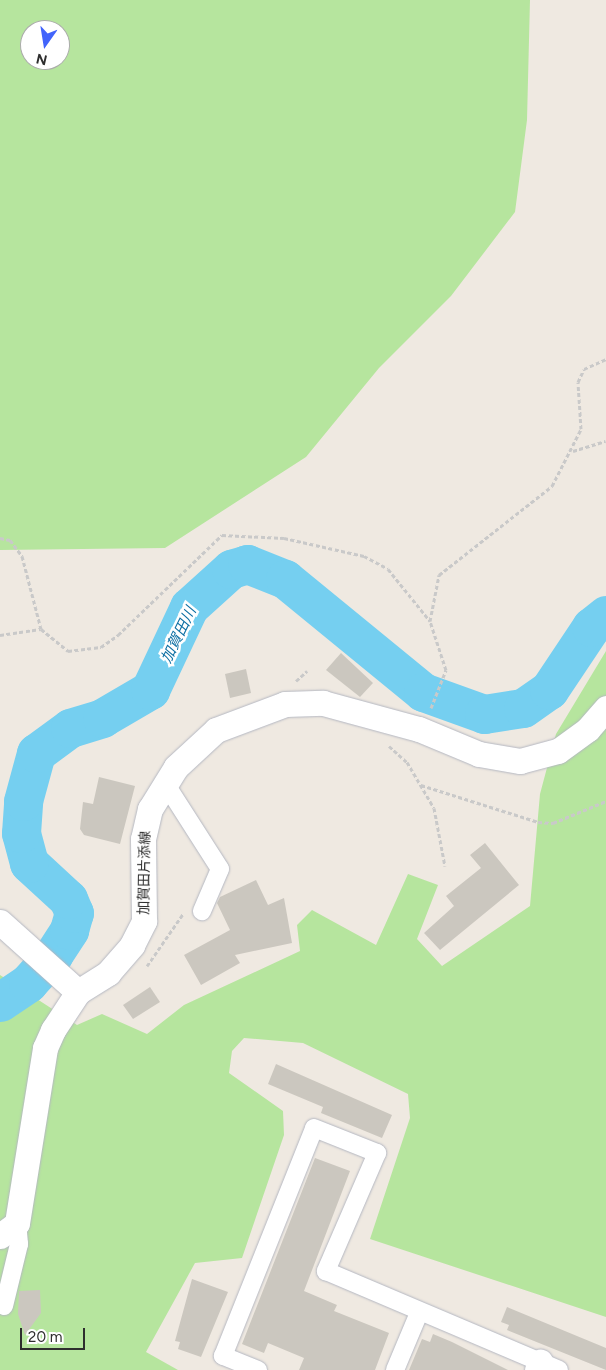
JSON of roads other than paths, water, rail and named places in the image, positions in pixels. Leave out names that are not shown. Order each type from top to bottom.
[{"type":"main road","name":"加賀田片添線","points":[[8,1230],[45,1048],[73,987],[108,973],[132,945],[144,921],[143,839],[150,809],[165,782],[216,730],[285,704],[323,703],[419,728],[479,754],[520,761],[558,751],[588,729],[606,708]]},
{"type":"main road","points":[[0,922],[73,987]]},
{"type":"street","points":[[165,782],[220,869],[212,893],[202,911]]},
{"type":"street","points":[[258,1370],[223,1356],[314,1128],[377,1153],[326,1271],[545,1368]]},
{"type":"street","points":[[4,1306],[19,1244],[8,1230]]},
{"type":"street","points":[[395,1370],[419,1313]]},
{"type":"waterway","name":"加賀田川","points":[[0,1002],[28,983],[53,955],[69,930],[74,913],[68,899],[29,863],[21,833],[23,801],[36,753],[70,728],[102,718],[150,690],[189,607],[231,569],[247,564],[285,579],[423,692],[484,714],[523,708],[549,690],[591,627],[606,615]]}]
